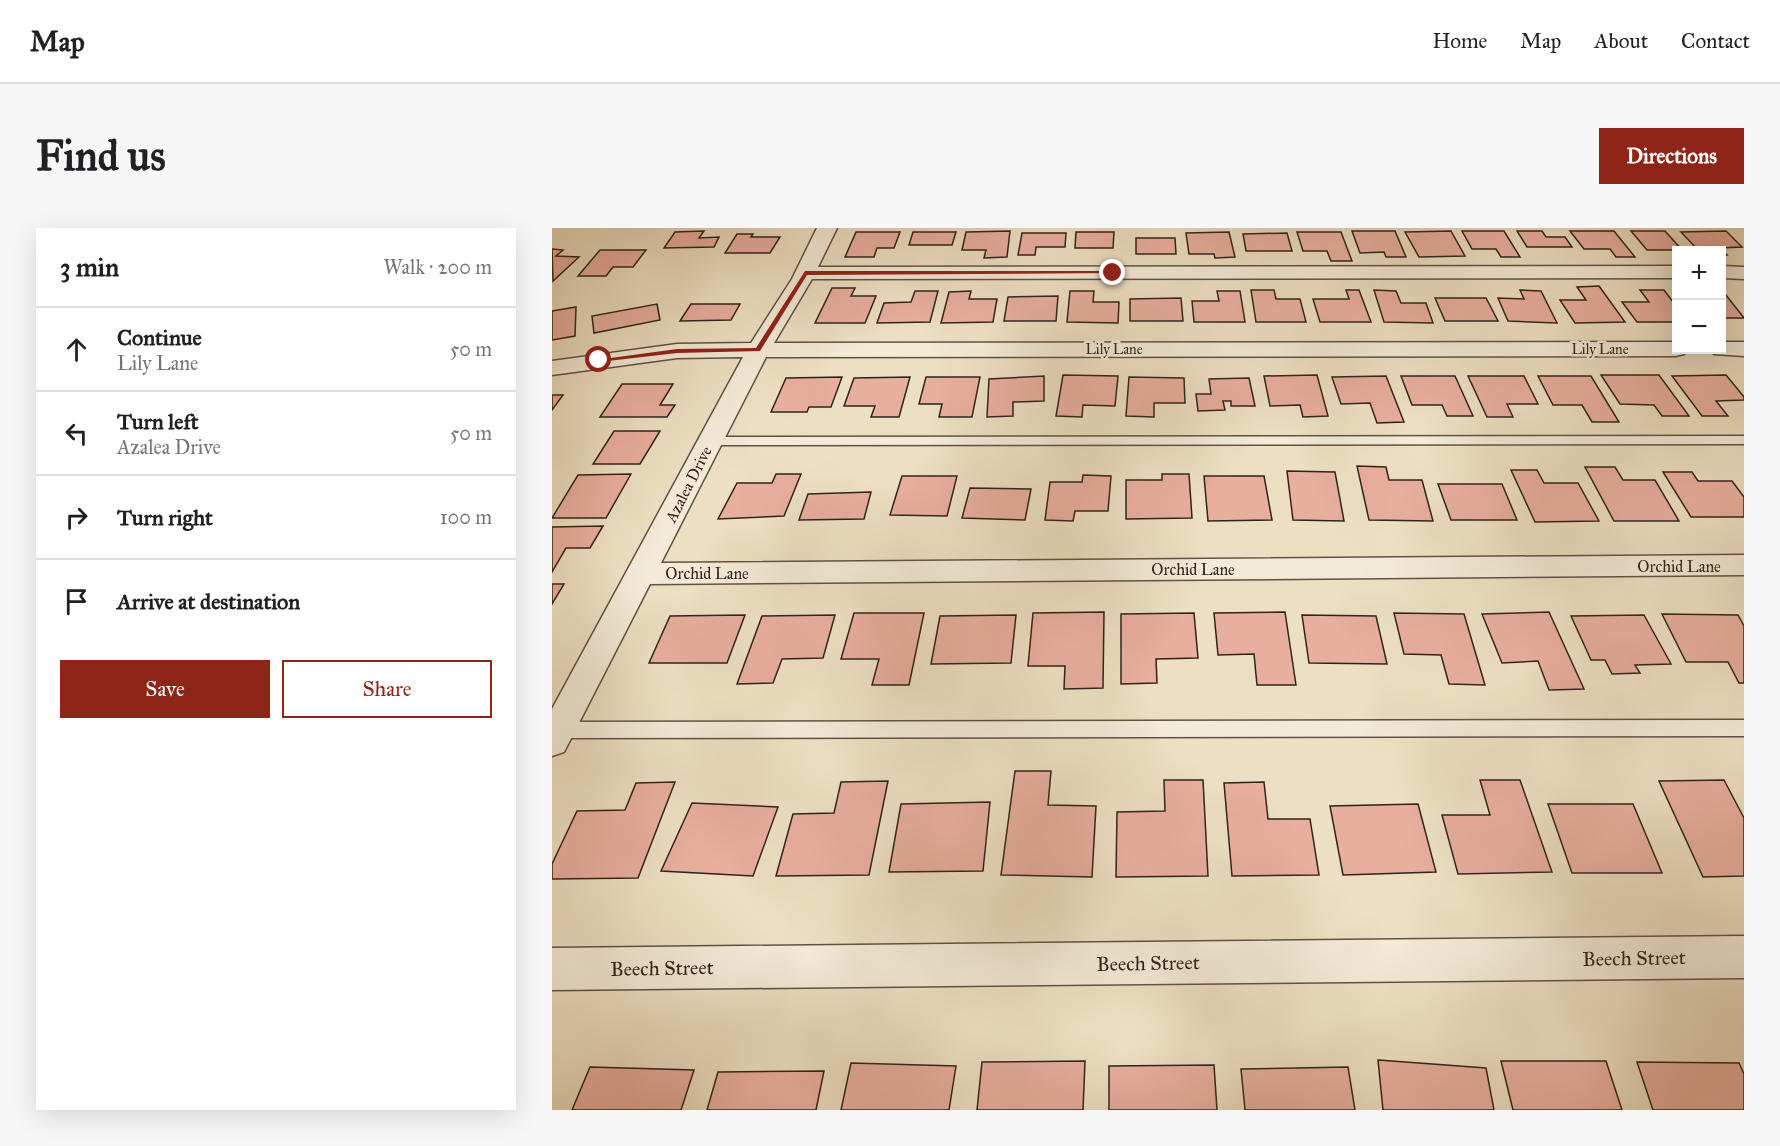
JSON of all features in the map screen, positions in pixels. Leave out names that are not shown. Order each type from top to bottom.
[{"type":"street","name":"Azalea Drive","points":[[555,736],[758,350],[805,273],[827,228]]},
{"type":"street","points":[[805,273],[1672,272]]},
{"type":"street","points":[[1726,273],[1744,273]]},
{"type":"street","name":"Lily Lane","points":[[552,368],[677,351],[1672,349]]},
{"type":"street","points":[[1726,349],[1744,349]]},
{"type":"street","name":"Orchid Lane","points":[[642,574],[1744,565]]},
{"type":"street","name":"Beech Street","points":[[552,969],[1744,957]]},
{"type":"lane","points":[[711,441],[1744,440]]},
{"type":"lane","points":[[555,736],[1744,728]]},
{"type":"building","points":[[704,231],[699,238],[719,237],[714,247],[664,248],[675,232]]},
{"type":"building","points":[[1010,231],[1007,257],[984,258],[986,250],[962,250],[966,232]]},
{"type":"building","points":[[1352,231],[1395,231],[1406,257],[1386,257],[1384,252],[1360,253]]},
{"type":"building","points":[[1451,231],[1465,256],[1419,257],[1405,232]]},
{"type":"building","points":[[1462,231],[1504,231],[1520,257],[1501,257],[1496,249],[1472,249]]},
{"type":"building","points":[[1517,231],[1542,231],[1546,237],[1565,237],[1572,247],[1527,247]]},
{"type":"building","points":[[1570,231],[1614,231],[1635,257],[1616,257],[1610,249],[1584,249]]},
{"type":"building","points":[[1631,231],[1665,231],[1678,246],[1672,246],[1672,250],[1647,250]]},
{"type":"building","points":[[1726,231],[1742,247],[1694,246],[1681,232]]},
{"type":"building","points":[[856,232],[900,232],[894,248],[877,248],[874,257],[845,257]]},
{"type":"building","points":[[913,232],[956,232],[952,245],[909,245]]},
{"type":"building","points":[[1076,232],[1114,232],[1113,248],[1075,248]]},
{"type":"building","points":[[1229,232],[1235,257],[1215,258],[1214,254],[1189,254],[1186,233]]},
{"type":"building","points":[[1297,232],[1341,232],[1352,261],[1331,261],[1327,251],[1303,251]]},
{"type":"building","points":[[1022,233],[1066,233],[1065,247],[1036,247],[1035,255],[1018,255]]},
{"type":"building","points":[[1287,233],[1292,251],[1246,251],[1243,234]]},
{"type":"building","points":[[737,234],[753,234],[751,237],[780,237],[770,253],[725,253]]},
{"type":"building","points":[[1136,238],[1175,238],[1176,254],[1136,254]]},
{"type":"building","points":[[552,249],[563,250],[556,256],[579,257],[553,281]]},
{"type":"building","points":[[600,250],[646,250],[633,267],[613,267],[606,276],[578,276]]},
{"type":"building","points":[[1599,286],[1625,322],[1575,323],[1560,300],[1586,300],[1577,287]]},
{"type":"building","points":[[832,288],[855,288],[851,296],[876,296],[865,323],[815,323]]},
{"type":"building","points":[[1251,290],[1274,290],[1276,299],[1300,299],[1306,322],[1256,322]]},
{"type":"building","points":[[1346,290],[1359,290],[1371,322],[1320,322],[1313,299],[1349,299]]},
{"type":"building","points":[[1374,290],[1396,291],[1401,303],[1426,303],[1433,323],[1384,322]]},
{"type":"building","points":[[1520,290],[1541,291],[1557,323],[1508,321],[1498,298],[1524,299]]},
{"type":"building","points":[[1640,290],[1664,290],[1672,301],[1672,322],[1637,322],[1622,302],[1649,302]]},
{"type":"building","points":[[915,291],[938,291],[930,322],[877,323],[884,303],[911,302]]},
{"type":"building","points":[[971,291],[969,299],[997,299],[993,322],[941,323],[949,292]]},
{"type":"building","points":[[1070,291],[1094,291],[1093,302],[1119,302],[1118,323],[1067,322]]},
{"type":"building","points":[[1217,291],[1240,291],[1245,322],[1194,322],[1192,301],[1219,301]]},
{"type":"building","points":[[1726,295],[1744,318],[1726,318]]},
{"type":"building","points":[[1058,296],[1056,321],[1004,321],[1008,297]]},
{"type":"building","points":[[1181,298],[1183,321],[1130,321],[1130,299]]},
{"type":"building","points":[[1435,298],[1486,298],[1498,321],[1445,321]]},
{"type":"building","points":[[657,304],[660,320],[594,333],[592,316]]},
{"type":"building","points":[[691,304],[740,304],[731,320],[680,321]]},
{"type":"building","points":[[576,307],[575,336],[552,340],[552,311]]},
{"type":"building","points":[[1063,375],[1118,376],[1115,406],[1083,405],[1082,417],[1056,416]]},
{"type":"building","points":[[1317,375],[1328,416],[1303,417],[1300,405],[1270,406],[1264,376]]},
{"type":"building","points":[[1601,375],[1659,375],[1689,416],[1662,416],[1654,405],[1620,404]]},
{"type":"building","points":[[1726,375],[1744,397],[1744,400],[1716,401],[1728,416],[1702,416],[1672,376]]},
{"type":"building","points":[[1044,376],[1044,401],[1013,402],[1013,416],[987,417],[989,379]]},
{"type":"building","points":[[1386,376],[1404,422],[1377,423],[1370,403],[1341,404],[1332,377]]},
{"type":"building","points":[[1401,376],[1455,376],[1473,416],[1447,416],[1442,405],[1412,405]]},
{"type":"building","points":[[1468,376],[1524,376],[1538,404],[1507,404],[1513,417],[1487,417]]},
{"type":"building","points":[[1538,376],[1591,376],[1619,422],[1592,422],[1582,405],[1553,405]]},
{"type":"building","points":[[842,377],[831,407],[809,407],[807,412],[771,412],[786,378]]},
{"type":"building","points":[[910,377],[899,417],[871,417],[875,406],[844,406],[854,378]]},
{"type":"building","points":[[926,377],[980,377],[972,417],[939,417],[942,404],[919,404]]},
{"type":"building","points":[[1129,377],[1184,378],[1185,403],[1154,403],[1154,417],[1126,416]]},
{"type":"building","points":[[1249,378],[1255,406],[1231,406],[1231,401],[1223,401],[1225,410],[1198,411],[1196,394],[1211,394],[1209,379]]},
{"type":"building","points":[[622,384],[673,384],[660,405],[675,405],[667,417],[600,417]]},
{"type":"building","points":[[552,395],[563,395],[552,410]]},
{"type":"building","points":[[614,431],[660,431],[640,464],[593,464]]},
{"type":"building","points":[[1357,466],[1386,467],[1389,480],[1422,480],[1433,521],[1369,520]]},
{"type":"building","points":[[1585,467],[1615,467],[1623,480],[1655,480],[1679,521],[1614,521]]},
{"type":"building","points":[[1511,470],[1537,470],[1544,483],[1578,483],[1599,521],[1535,522]]},
{"type":"building","points":[[1287,471],[1335,472],[1344,521],[1293,520]]},
{"type":"building","points":[[1663,472],[1692,472],[1698,481],[1732,481],[1744,497],[1744,517],[1691,517]]},
{"type":"building","points":[[631,474],[606,518],[552,518],[578,475]]},
{"type":"building","points":[[776,474],[801,474],[784,516],[718,519],[737,483],[772,483]]},
{"type":"building","points":[[1162,474],[1189,474],[1192,518],[1126,519],[1126,480],[1162,480]]},
{"type":"building","points":[[1083,475],[1111,476],[1108,511],[1075,511],[1073,521],[1045,520],[1050,482],[1082,482]]},
{"type":"building","points":[[902,476],[957,476],[947,516],[890,515]]},
{"type":"building","points":[[1204,476],[1264,476],[1272,520],[1208,521]]},
{"type":"building","points":[[1438,484],[1502,484],[1517,520],[1451,520]]},
{"type":"building","points":[[970,488],[1031,489],[1025,520],[962,518]]},
{"type":"building","points":[[871,492],[864,519],[799,520],[808,494]]},
{"type":"building","points":[[603,526],[590,548],[566,548],[552,572],[552,527]]},
{"type":"building","points":[[552,584],[564,584],[552,604]]},
{"type":"building","points":[[1104,612],[1103,688],[1064,689],[1065,666],[1028,666],[1033,613]]},
{"type":"building","points":[[1285,612],[1296,685],[1257,685],[1254,654],[1218,655],[1214,613]]},
{"type":"building","points":[[1549,612],[1584,689],[1549,690],[1538,661],[1502,663],[1482,614]]},
{"type":"building","points":[[854,613],[924,613],[909,685],[872,685],[879,659],[841,659]]},
{"type":"building","points":[[1194,613],[1198,658],[1156,659],[1157,683],[1121,684],[1121,614]]},
{"type":"building","points":[[1394,613],[1464,614],[1485,685],[1449,684],[1441,655],[1404,654]]},
{"type":"building","points":[[1662,614],[1738,615],[1744,626],[1744,683],[1739,683],[1728,662],[1686,662]]},
{"type":"building","points":[[745,615],[727,663],[649,663],[670,616]]},
{"type":"building","points":[[835,615],[823,658],[782,659],[773,683],[737,684],[762,616]]},
{"type":"building","points":[[1016,615],[1011,663],[931,664],[940,616]]},
{"type":"building","points":[[1302,615],[1376,616],[1387,664],[1309,663]]},
{"type":"building","points":[[1644,615],[1671,664],[1635,665],[1640,673],[1612,674],[1605,660],[1591,660],[1571,616]]},
{"type":"building","points":[[1015,771],[1051,771],[1048,805],[1096,806],[1092,877],[1001,875]]},
{"type":"building","points":[[1164,780],[1203,780],[1208,876],[1116,877],[1117,812],[1165,811]]},
{"type":"building","points":[[1480,780],[1520,780],[1552,872],[1458,874],[1442,815],[1490,815]]},
{"type":"building","points":[[1724,780],[1744,818],[1744,876],[1703,877],[1659,781]]},
{"type":"building","points":[[888,781],[869,875],[776,876],[793,814],[834,813],[841,782]]},
{"type":"building","points":[[675,782],[638,878],[552,879],[552,864],[577,811],[625,810],[636,783]]},
{"type":"building","points":[[1264,782],[1268,819],[1310,819],[1319,875],[1232,876],[1224,783]]},
{"type":"building","points":[[990,802],[983,871],[889,872],[901,804]]},
{"type":"building","points":[[692,803],[778,807],[753,876],[661,871]]},
{"type":"building","points":[[1418,804],[1436,872],[1343,875],[1330,806]]},
{"type":"building","points":[[1548,804],[1633,804],[1662,873],[1572,873]]},
{"type":"building","points":[[1378,1060],[1486,1068],[1494,1110],[1383,1110]]},
{"type":"building","points":[[1085,1061],[1083,1110],[977,1110],[982,1062]]},
{"type":"building","points":[[1501,1061],[1606,1061],[1622,1110],[1513,1110]]},
{"type":"building","points":[[1637,1062],[1739,1063],[1744,1074],[1744,1110],[1653,1110]]},
{"type":"building","points":[[851,1063],[956,1066],[949,1110],[841,1110]]},
{"type":"building","points":[[1214,1065],[1217,1110],[1109,1110],[1109,1066]]},
{"type":"building","points":[[590,1067],[694,1070],[681,1110],[572,1110]]},
{"type":"building","points":[[1348,1067],[1355,1110],[1245,1110],[1241,1069]]},
{"type":"building","points":[[824,1071],[816,1110],[707,1110],[718,1072]]},
{"type":"route","points":[[599,360],[677,351],[758,350],[805,273],[1113,273]]}]
